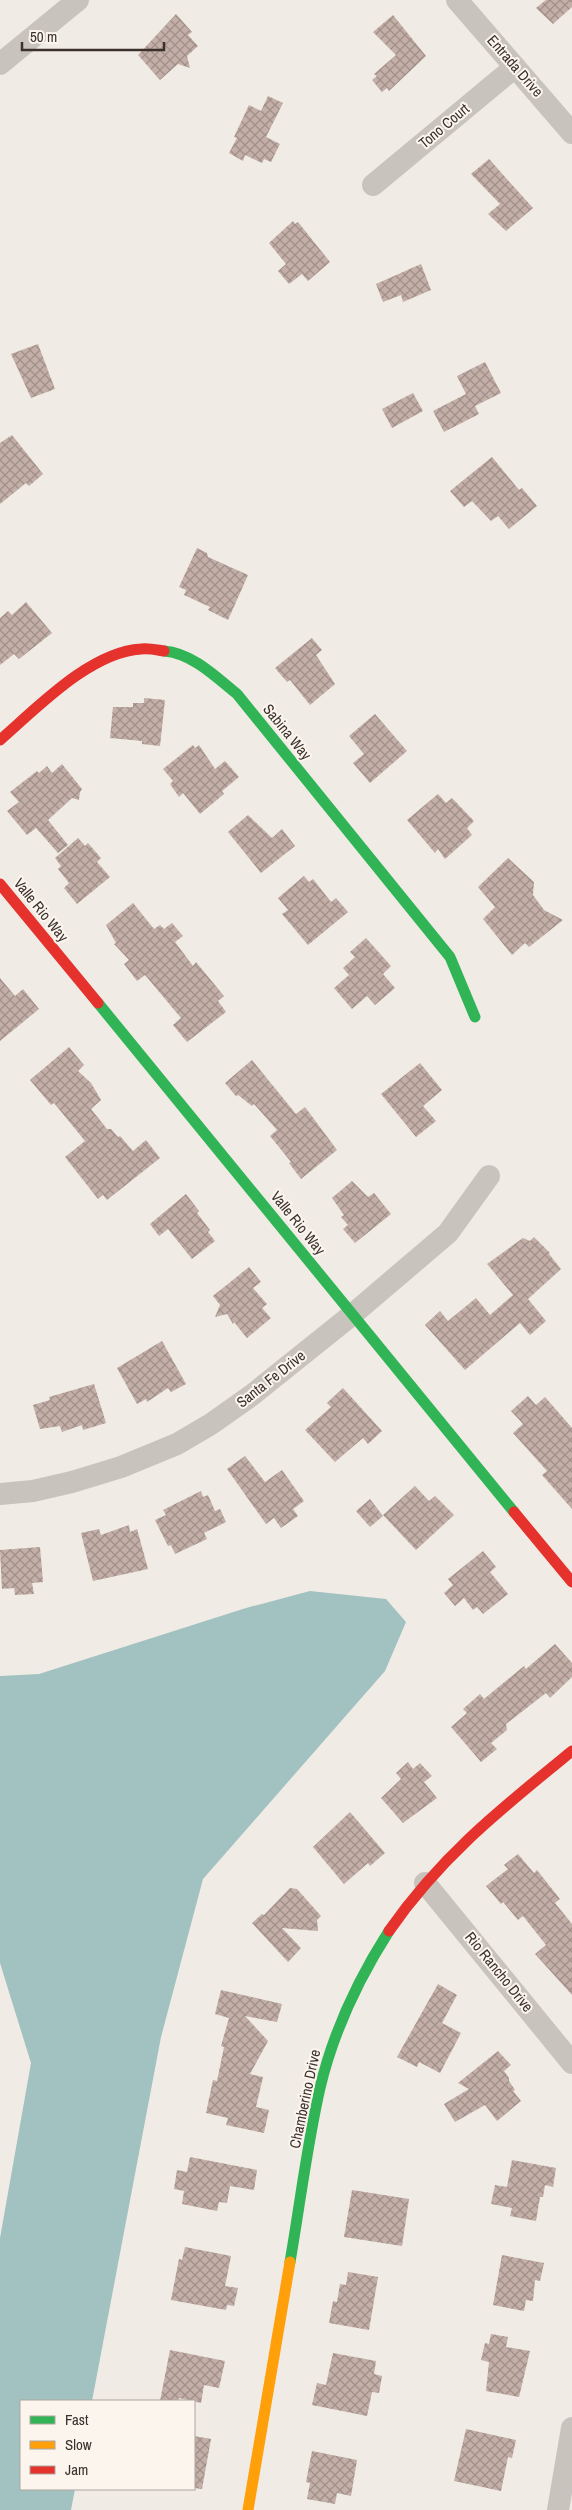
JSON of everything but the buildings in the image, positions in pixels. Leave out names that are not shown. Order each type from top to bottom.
[{"type":"street","points":[[0,64],[78,0]]},
{"type":"street","name":"Entrada Drive","points":[[457,0],[572,133]]},
{"type":"street","name":"Tono Court","points":[[373,185],[515,67]]},
{"type":"street","name":"Sabina Way","points":[[0,740],[87,667],[107,656],[127,650],[148,648],[174,652],[198,661],[217,674],[237,694],[450,957],[475,1017]]},
{"type":"street","name":"Valle Rio Way","points":[[0,884],[572,1582]]},
{"type":"street","name":"Santa Fe Drive","points":[[0,1494],[32,1491],[72,1482],[121,1467],[177,1444],[211,1424],[252,1395],[353,1314],[448,1233],[489,1176]]},
{"type":"street","name":"Chamberino Drive","points":[[248,2510],[318,2098],[329,2054],[352,1994],[401,1913],[425,1883],[476,1830],[572,1751]]},
{"type":"street","name":"Rio Rancho Drive","points":[[425,1883],[572,2063]]},
{"type":"street","points":[[558,2510],[572,2428]]},
{"type":"water","points":[[310,1591],[386,1599],[406,1622],[385,1671],[203,1879],[161,2037],[92,2400],[20,2400],[20,2490],[75,2490],[71,2510],[0,2510],[0,2238],[31,2063],[0,1963],[0,1676],[39,1674],[246,1608]]},
{"type":"traffic: fast","points":[[164,651],[184,656],[194,661],[237,694],[450,957],[475,1017]]},
{"type":"traffic: fast","points":[[98,1003],[514,1512]]},
{"type":"traffic: fast","points":[[290,2262],[311,2131],[325,2067],[348,2006],[367,1968],[389,1931]]},
{"type":"traffic: slow","points":[[248,2510],[290,2262]]},
{"type":"traffic: jam","points":[[0,740],[65,684],[103,660],[122,652],[141,649],[164,651]]},
{"type":"traffic: jam","points":[[0,884],[98,1003]]},
{"type":"traffic: jam","points":[[514,1512],[572,1582]]},
{"type":"traffic: jam","points":[[389,1931],[409,1904],[451,1856],[497,1813],[572,1751]]}]
